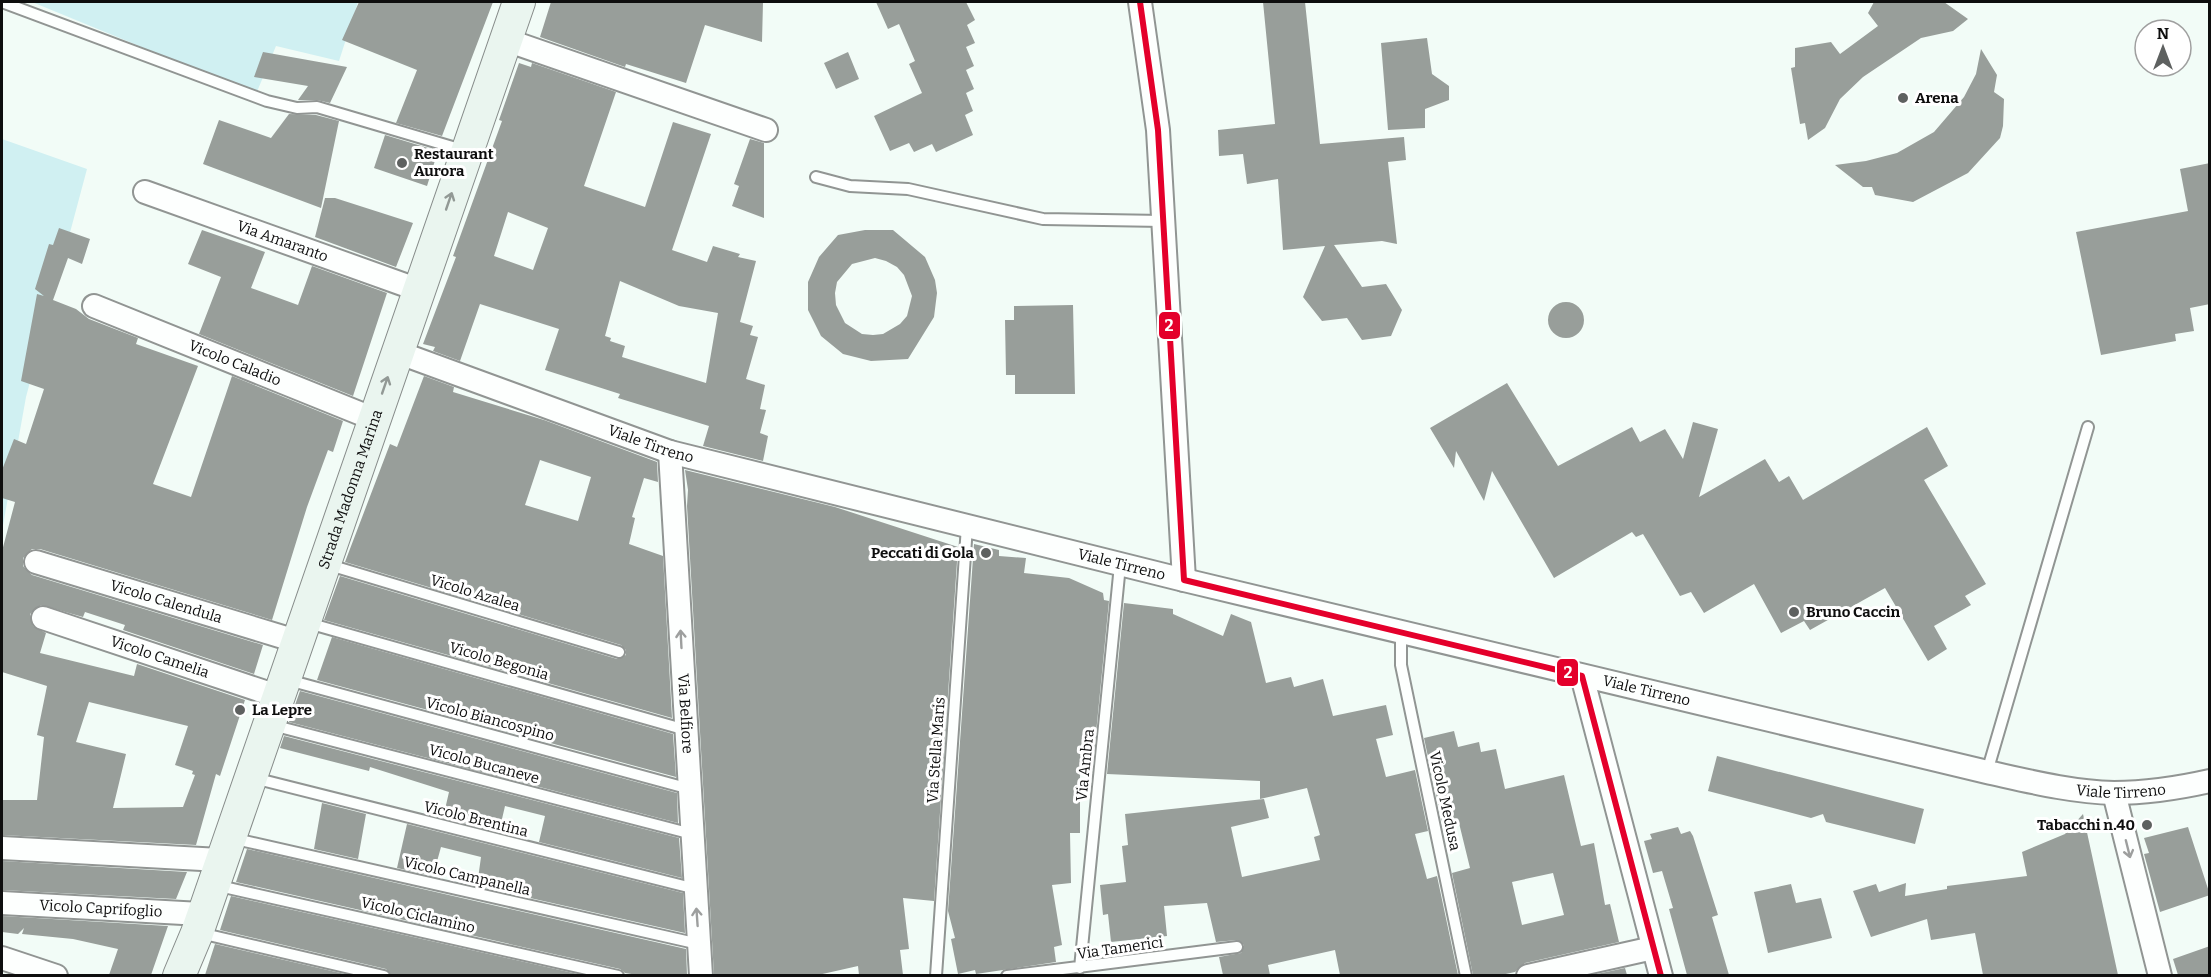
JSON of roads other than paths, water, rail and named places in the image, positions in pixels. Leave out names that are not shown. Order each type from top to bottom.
[{"type":"street","name":"Strada Madonna Marina","points":[[179,975],[519,2]]},
{"type":"street","points":[[1140,2],[1158,130],[1184,580]]},
{"type":"street","points":[[506,40],[766,130]]},
{"type":"street","name":"Via Amaranto","points":[[145,192],[418,290]]},
{"type":"street","name":"Vicolo Caladio","points":[[94,306],[374,419]]},
{"type":"street","name":"Viale Tirreno","points":[[397,352],[670,452],[1120,565],[1987,772],[2050,785],[2114,793],[2188,786],[2210,781]]},
{"type":"street","name":"Via Belfiore","points":[[670,452],[701,975]]},
{"type":"street","name":"Vicolo Calendula","points":[[36,562],[300,631]]},
{"type":"street","name":"Vicolo Camelia","points":[[43,618],[276,699]]},
{"type":"street","points":[[1582,676],[1661,975]]},
{"type":"street","points":[[2114,793],[2160,975]]},
{"type":"street","points":[[2,848],[220,861]]},
{"type":"street","name":"Vicolo Caprifoglio","points":[[2,903],[199,923]]},
{"type":"street","points":[[1528,975],[1653,948]]},
{"type":"street","points":[[2,958],[56,975]]},
{"type":"lane","points":[[2,2],[267,101],[297,108],[317,107],[467,151]]},
{"type":"lane","points":[[816,177],[850,186],[908,189],[1043,219],[1163,221]]},
{"type":"lane","points":[[1987,772],[2088,427]]},
{"type":"lane","name":"Via Stella Maris","points":[[936,975],[967,526]]},
{"type":"lane","name":"Vicolo Azalea","points":[[324,563],[619,652]]},
{"type":"lane","name":"Via Ambra","points":[[1080,968],[1120,565]]},
{"type":"lane","name":"Vicolo Begonia","points":[[300,631],[686,730]]},
{"type":"lane","name":"Vicolo Medusa","points":[[1401,632],[1401,665],[1466,975]]},
{"type":"lane","name":"Vicolo Biancospino","points":[[276,699],[690,789]]},
{"type":"lane","name":"Vicolo Bucaneve","points":[[276,699],[692,834]]},
{"type":"lane","name":"Vicolo Brentina","points":[[249,777],[696,890]]},
{"type":"lane","name":"Vicolo Campanella","points":[[220,861],[699,944]]},
{"type":"lane","name":"Vicolo Ciclamino","points":[[220,861],[618,975]]},
{"type":"lane","points":[[199,923],[384,975]]},
{"type":"lane","name":"Via Tamerici","points":[[1007,975],[1080,968],[1237,947]]},
{"type":"place","name":"Arena","points":[[1903,98]]},
{"type":"place","name":"Restaurant Aurora","points":[[402,163]]},
{"type":"place","name":"Peccati di Gola","points":[[986,553]]},
{"type":"place","name":"Bruno Caccin","points":[[1794,612]]},
{"type":"place","name":"La Lepre","points":[[240,710]]},
{"type":"place","name":"Tabacchi n.40","points":[[2147,825]]}]
